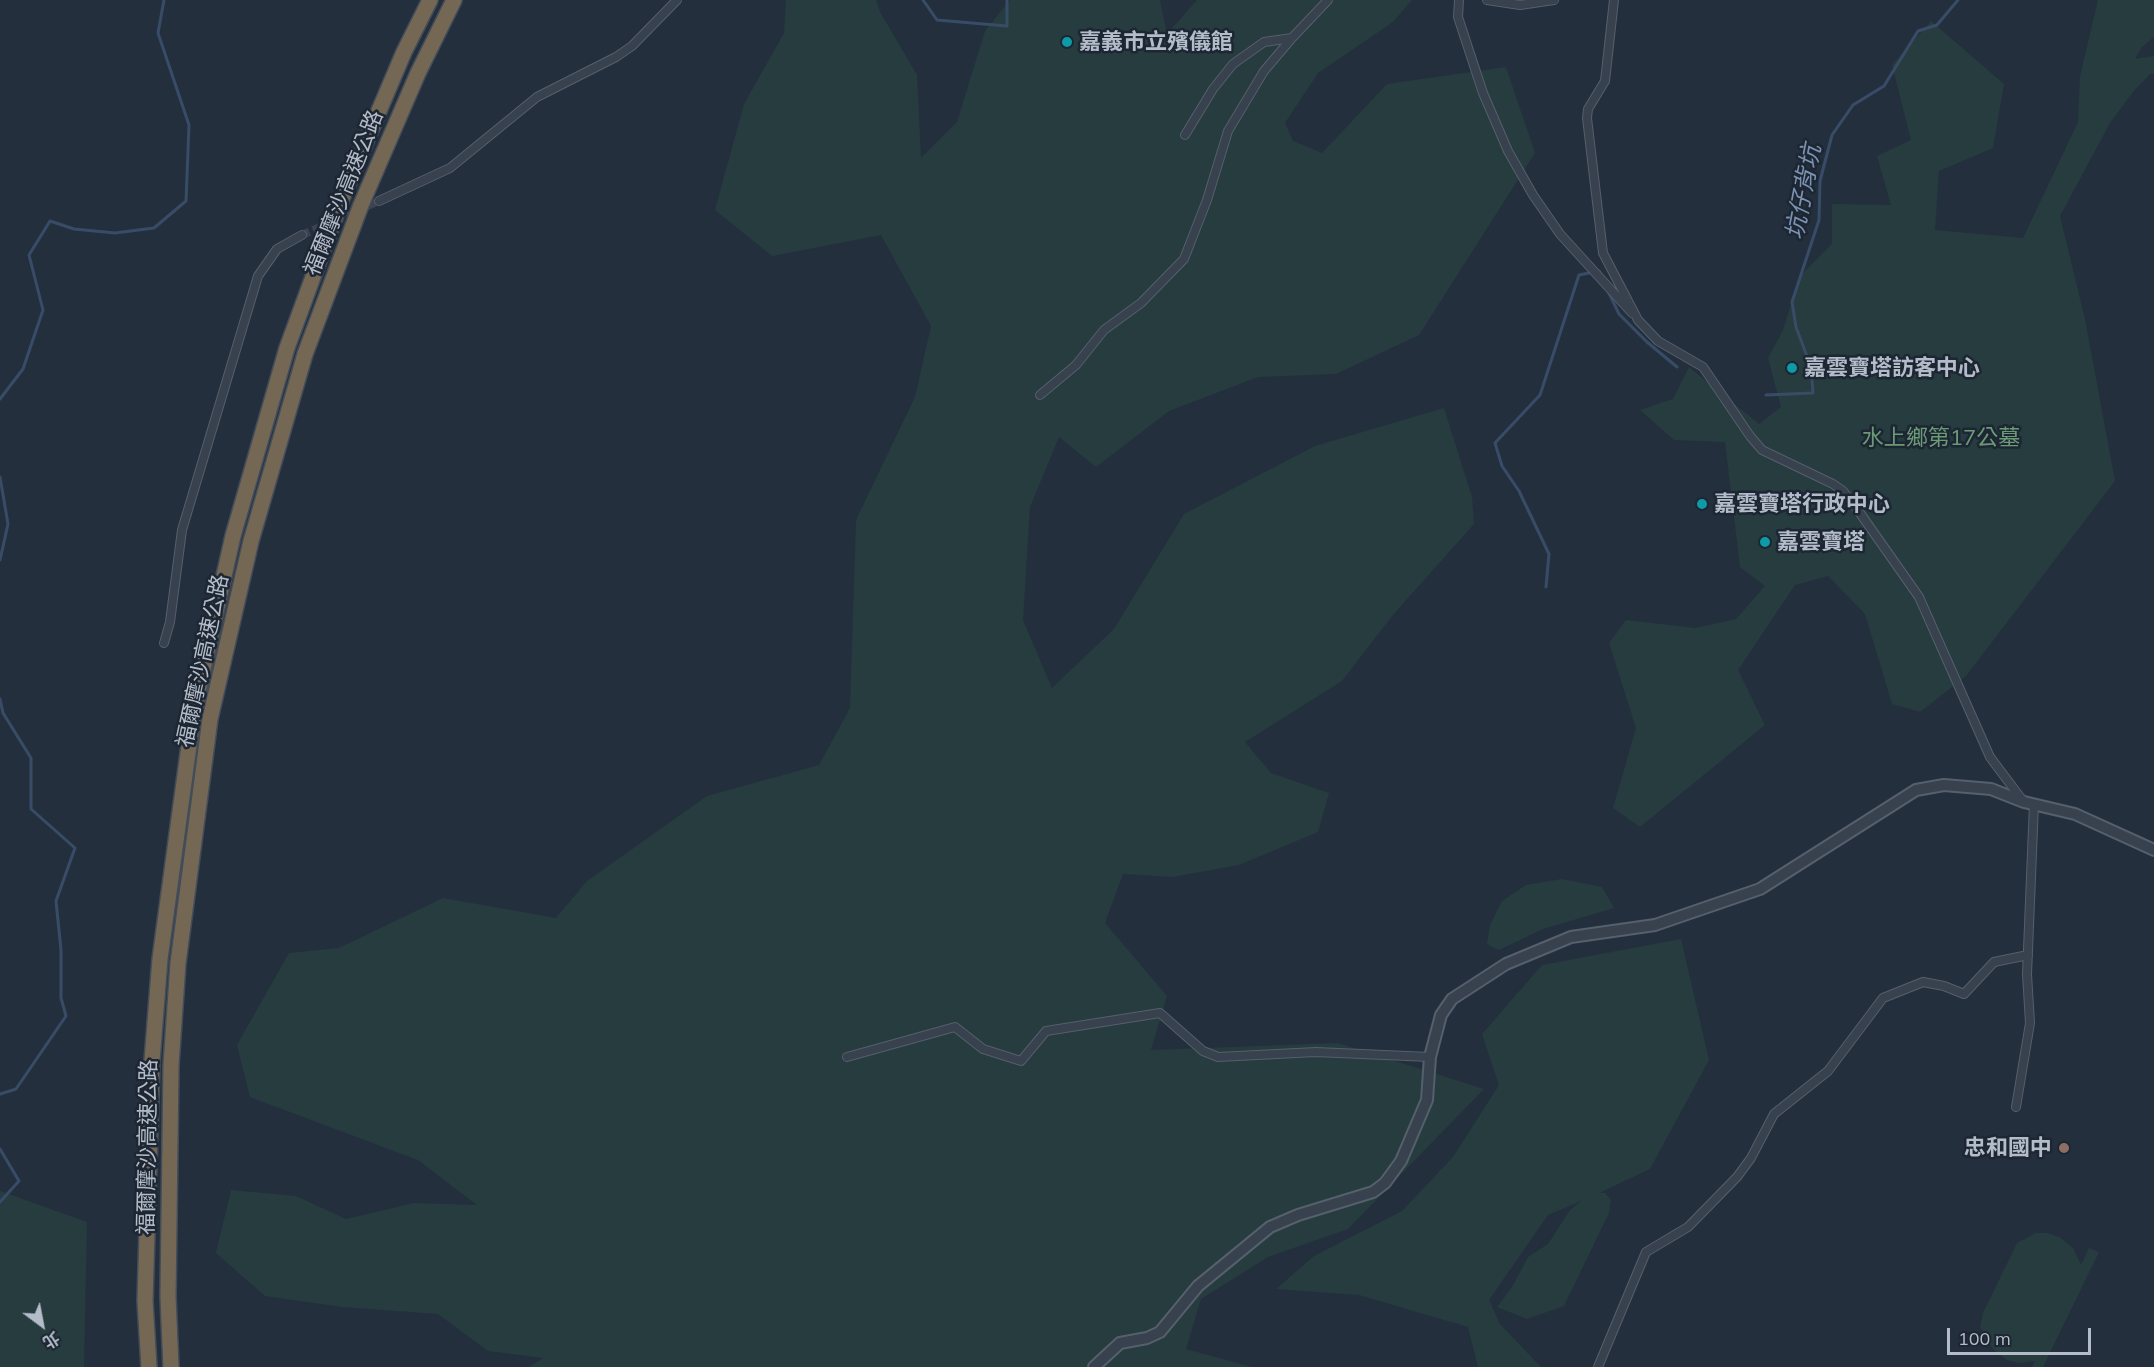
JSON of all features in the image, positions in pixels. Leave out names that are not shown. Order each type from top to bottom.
[{"type":"highway","name":"福爾摩沙高速公路","points":[[149,1367],[146,1301],[152,1061],[160,959],[194,709],[232,536],[287,348],[342,198],[404,52],[430,0]]},
{"type":"highway","name":"福爾摩沙高速公路","points":[[171,1367],[168,1297],[171,1065],[178,963],[210,718],[251,541],[305,354],[366,194],[418,73],[454,0]]},
{"type":"street","points":[[379,201],[450,168],[537,97],[616,57],[632,46],[677,0]]},
{"type":"street","points":[[1040,395],[1076,365],[1104,330],[1141,303],[1184,259],[1207,200],[1228,131],[1264,71],[1328,0]]},
{"type":"street","points":[[1459,0],[1458,17],[1484,93],[1513,160],[1560,234],[1658,340],[1703,367],[1749,436],[1762,450],[1833,484],[1843,491],[1856,506],[1920,597],[1990,757],[2029,803],[2030,1023],[2016,1107]]},
{"type":"street","points":[[1486,0],[1520,5],[1554,0]]},
{"type":"street","points":[[1614,0],[1605,81],[1588,109],[1587,118],[1603,253],[1638,320]]},
{"type":"street","points":[[1185,135],[1213,89],[1233,64],[1264,42],[1292,38]]},
{"type":"street","points":[[164,643],[170,622],[182,530],[258,276],[278,249],[302,235]]},
{"type":"street","points":[[1094,1367],[1120,1343],[1147,1338],[1160,1332],[1198,1286],[1270,1227],[1298,1215],[1373,1192],[1385,1183],[1401,1161],[1428,1100],[1430,1057],[1442,1015],[1452,999],[1475,982],[1516,960],[1571,937],[1654,925],[1760,889],[1916,789],[1944,785],[1991,789],[2029,803],[2075,814],[2154,850]]},
{"type":"street","points":[[1598,1367],[1646,1252],[1688,1227],[1737,1177],[1774,1114],[1828,1071],[1883,998],[1904,987],[1923,982],[1944,986],[1965,994],[1994,962],[2028,955]]},
{"type":"street","points":[[847,1057],[955,1027],[982,1049],[1021,1061],[1046,1031],[1160,1013],[1203,1050],[1218,1057],[1316,1052],[1430,1057]]},
{"type":"green space","points":[[786,0],[876,0],[880,12],[917,75],[921,158],[957,122],[985,31],[1010,0],[1160,0],[1167,34],[1197,0],[1412,0],[1393,22],[1318,73],[1285,123],[1293,141],[1322,153],[1387,84],[1506,67],[1535,153],[1419,335],[1336,374],[1258,377],[1169,411],[1096,467],[1059,437],[1030,507],[1023,620],[1052,688],[1114,629],[1184,514],[1315,446],[1444,408],[1472,497],[1474,524],[1392,616],[1342,681],[1245,742],[1271,773],[1329,793],[1318,832],[1239,865],[1172,877],[1123,874],[1105,923],[1167,996],[1151,1050],[1338,1043],[1484,1089],[1348,1229],[1268,1257],[1201,1299],[1186,1349],[1252,1367],[529,1367],[543,1358],[488,1351],[438,1314],[342,1307],[265,1296],[216,1253],[231,1190],[296,1196],[346,1219],[414,1203],[477,1205],[418,1160],[250,1097],[237,1045],[289,953],[339,948],[443,898],[556,918],[587,881],[707,796],[819,765],[850,708],[856,520],[915,397],[931,326],[881,235],[772,256],[715,210],[744,104],[784,33]]},
{"type":"green space","name":"水上鄉第17公墓","points":[[2098,0],[2154,0],[2154,37],[2142,47],[2135,59],[2154,56],[2154,74],[2150,74],[2133,92],[2110,123],[2060,216],[2085,319],[2115,481],[1966,676],[1920,712],[1892,704],[1865,614],[1828,576],[1795,585],[1738,670],[1765,725],[1640,827],[1613,808],[1636,728],[1609,643],[1626,620],[1695,628],[1736,619],[1765,586],[1740,567],[1725,442],[1674,440],[1640,410],[1673,399],[1689,367],[1759,424],[1781,407],[1768,358],[1783,330],[1800,276],[1832,244],[1832,204],[1891,205],[1877,156],[1911,140],[1892,65],[1931,21],[2004,84],[1993,148],[1939,171],[1935,230],[2023,238],[2078,122],[2080,76]]},
{"type":"green space","points":[[1562,879],[1602,887],[1614,908],[1543,929],[1499,950],[1487,944],[1490,925],[1502,901],[1526,885]]},
{"type":"green space","points":[[1681,939],[1709,1060],[1650,1169],[1599,1193],[1605,1193],[1611,1200],[1609,1213],[1564,1306],[1527,1319],[1497,1307],[1512,1287],[1528,1257],[1548,1244],[1570,1210],[1581,1201],[1548,1215],[1489,1300],[1500,1324],[1541,1367],[1478,1367],[1468,1327],[1359,1295],[1276,1289],[1314,1256],[1402,1211],[1453,1157],[1499,1085],[1482,1034],[1542,965]]},
{"type":"green space","points":[[0,1191],[87,1222],[84,1367],[0,1367]]},
{"type":"green space","points":[[2036,1233],[2048,1233],[2061,1238],[2073,1248],[2081,1265],[2089,1248],[2099,1252],[2043,1367],[2032,1367],[2035,1361],[2018,1363],[2007,1360],[1993,1349],[1980,1327],[1983,1313],[2017,1243]]},
{"type":"waterway","points":[[0,399],[23,369],[43,310],[29,255],[50,221],[74,229],[115,233],[154,228],[186,201],[189,125],[158,33],[164,0]]},
{"type":"waterway","points":[[923,0],[937,20],[1007,26],[1007,0]]},
{"type":"waterway","name":"坑仔背坑","points":[[1766,395],[1813,393],[1811,367],[1796,327],[1792,302],[1819,220],[1820,181],[1832,135],[1853,105],[1884,86],[1918,31],[1937,25],[1958,0]]},
{"type":"waterway","name":"坑仔背坑","points":[[1546,587],[1549,554],[1519,491],[1502,466],[1495,443],[1540,395],[1579,275],[1599,271],[1601,275]]},
{"type":"waterway","name":"坑仔背坑","points":[[1608,291],[1619,314],[1677,367]]},
{"type":"waterway","points":[[0,477],[8,524],[0,560]]},
{"type":"waterway","points":[[0,699],[3,713],[31,758],[31,809],[75,848],[56,901],[61,950],[61,998],[66,1016],[16,1089],[0,1094]]},
{"type":"waterway","points":[[0,1149],[19,1181],[0,1202]]},
{"type":"tunnel","points":[[302,235],[379,201]]},
{"type":"place","name":"嘉義市立殯儀館","points":[[1067,42]]},
{"type":"place","name":"嘉雲寶塔訪客中心","points":[[1792,368]]},
{"type":"place","name":"嘉雲寶塔行政中心","points":[[1702,504]]},
{"type":"place","name":"嘉雲寶塔","points":[[1765,542]]},
{"type":"place","name":"忠和國中","points":[[2064,1148]]}]
